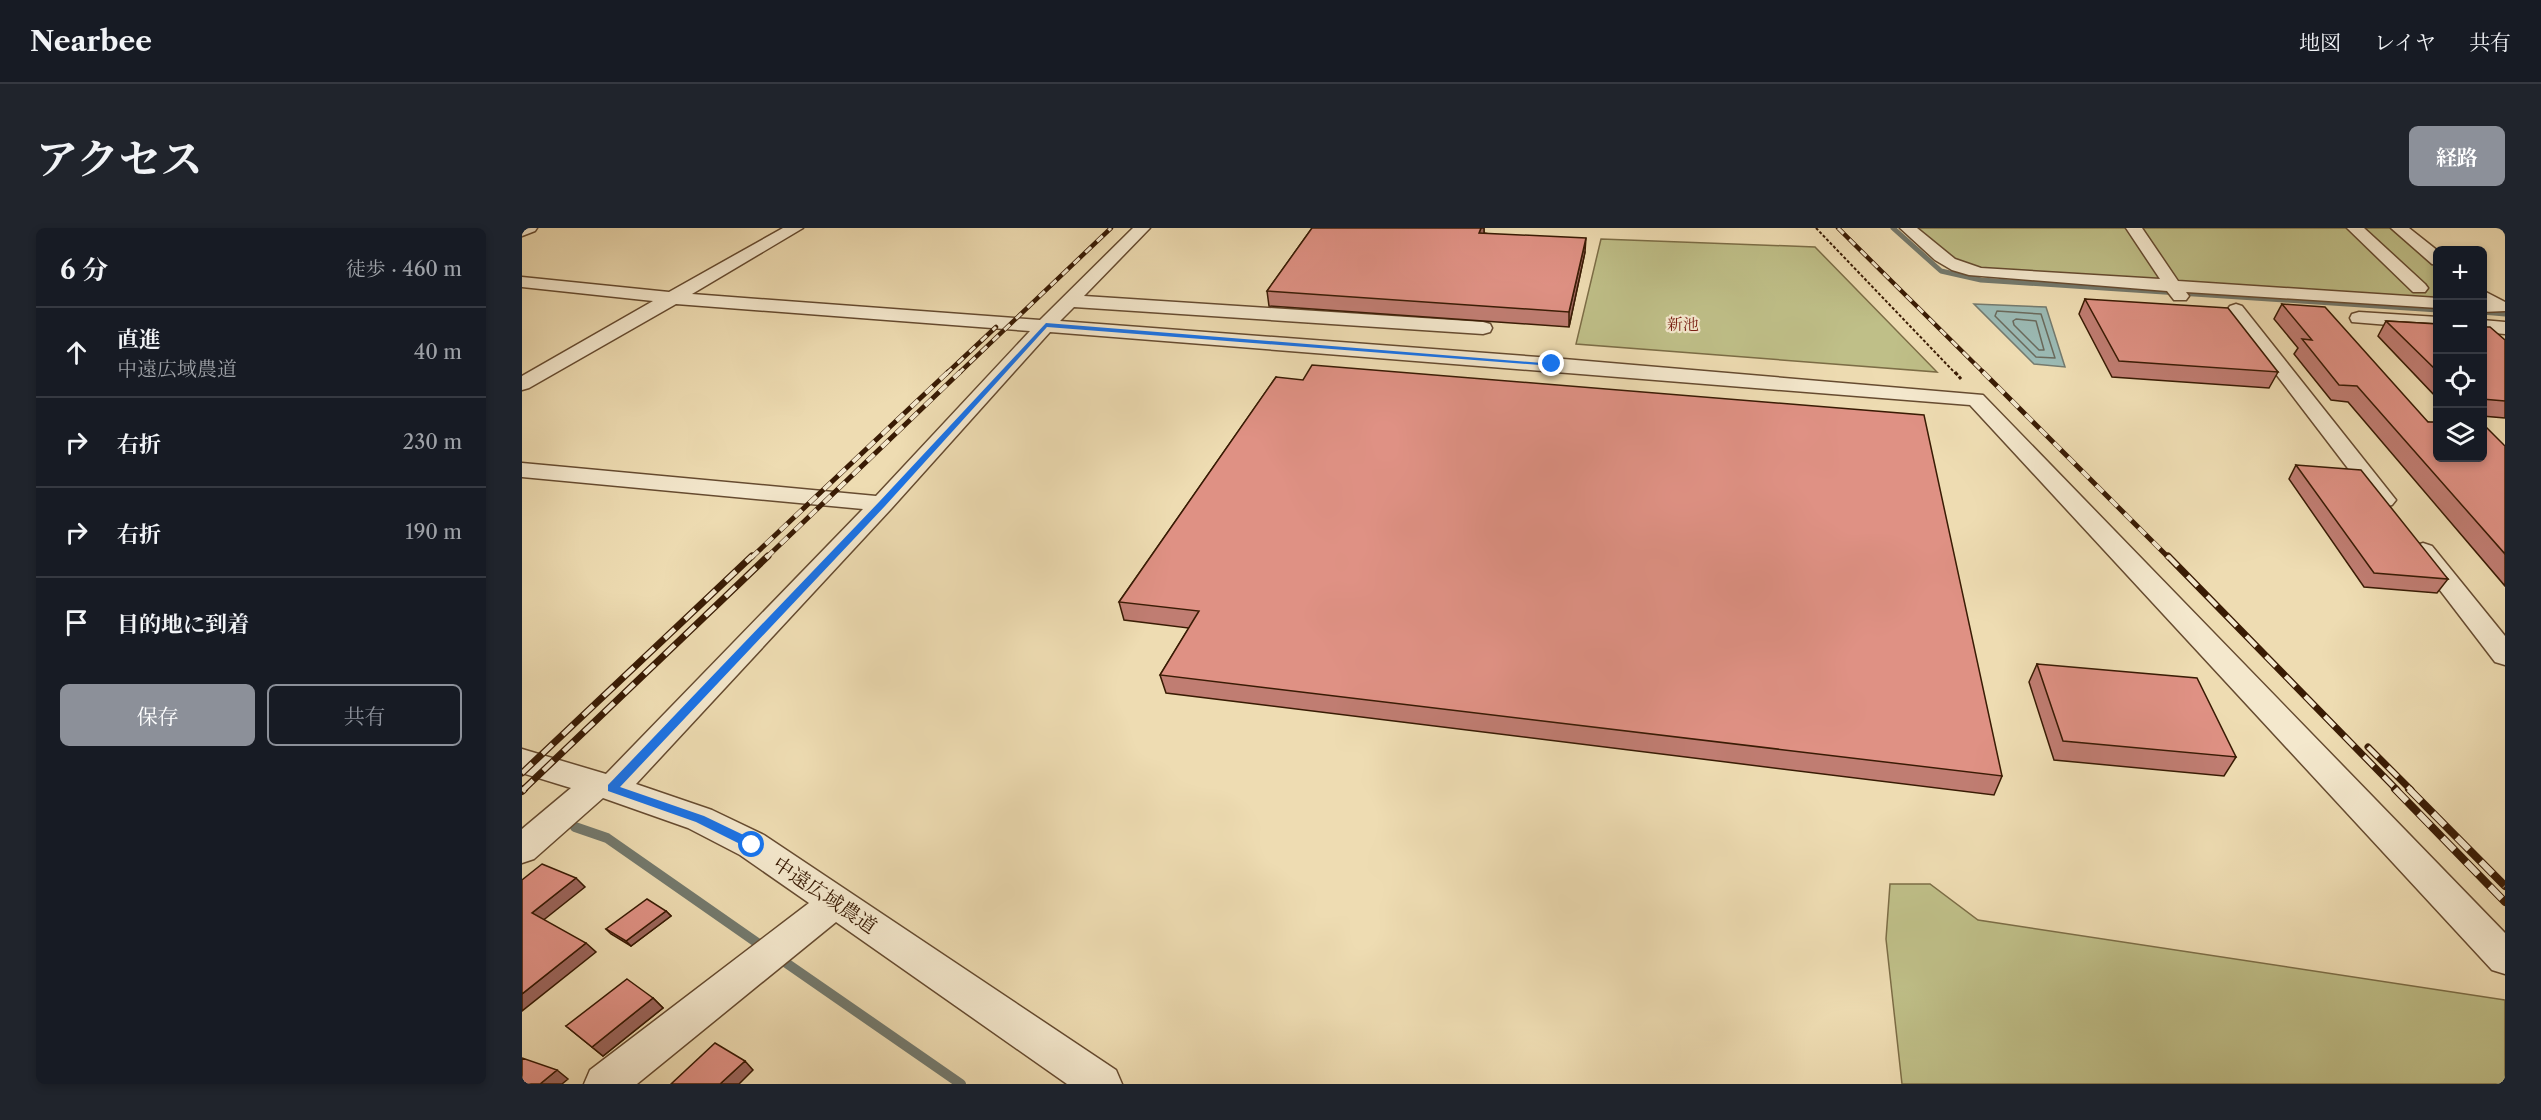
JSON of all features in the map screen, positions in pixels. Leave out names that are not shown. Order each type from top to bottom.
[{"type":"street","points":[[522,231],[529,228]]},
{"type":"street","points":[[522,384],[795,228]]},
{"type":"street","points":[[522,849],[604,786],[882,504],[1046,325],[1142,228]]},
{"type":"street","points":[[1908,228],[1947,263],[1963,270],[1981,273],[2433,303]]},
{"type":"street","points":[[2134,228],[2173,286],[2193,307]]},
{"type":"street","points":[[2355,228],[2419,288]]},
{"type":"street","points":[[2399,228],[2433,256]]},
{"type":"street","points":[[522,282],[672,298],[1046,325],[1976,399],[2505,958]]},
{"type":"street","points":[[1070,301],[1483,328]]},
{"type":"street","points":[[2260,311],[2226,309],[2395,515]]},
{"type":"street","points":[[2343,317],[2433,323]]},
{"type":"street","points":[[2487,326],[2505,328]]},
{"type":"street","points":[[522,470],[882,504]]},
{"type":"street","points":[[2410,533],[2505,655]]},
{"type":"street","name":"中遠広域農道","points":[[522,761],[700,819],[752,845],[836,902],[1084,1080]]},
{"type":"street","points":[[605,1084],[836,902]]},
{"type":"path","points":[[1816,228],[1963,382],[1976,399]]},
{"type":"green space","points":[[1913,228],[2403,228],[2433,253],[2433,299],[1957,268]]},
{"type":"green space","points":[[1601,239],[1815,247],[1937,372],[1576,344]]},
{"type":"green space","points":[[1890,884],[1930,884],[1978,920],[2505,1000],[2505,1084],[1902,1084],[1886,939]]},
{"type":"water","points":[[1974,304],[2046,307],[2065,367],[2034,364]]},
{"type":"building","points":[[1312,228],[1481,228],[1479,233],[1586,238],[1569,312],[1267,291]]},
{"type":"building","points":[[2085,299],[2228,308],[2278,372],[2119,361]]},
{"type":"building","points":[[2282,304],[2325,307],[2428,422],[2433,422],[2433,462],[2487,462],[2487,428],[2505,446],[2505,554],[2357,386],[2339,385],[2302,339],[2312,340]]},
{"type":"building","points":[[2386,321],[2433,324],[2433,367]]},
{"type":"building","points":[[2487,327],[2505,340],[2505,401],[2487,399]]},
{"type":"building","points":[[1312,365],[1924,415],[2002,776],[1160,675],[1199,611],[1119,602],[1276,377],[1303,380]]},
{"type":"building","points":[[2296,465],[2361,470],[2448,579],[2374,573]]},
{"type":"building","points":[[2037,664],[2197,678],[2236,757],[2063,741]]},
{"type":"building","points":[[542,864],[576,878],[532,913],[586,943],[522,994],[522,880]]},
{"type":"building","points":[[647,899],[666,911],[626,941],[606,929]]},
{"type":"building","points":[[627,979],[653,998],[592,1047],[566,1026]]},
{"type":"building","points":[[715,1043],[745,1061],[720,1084],[671,1084]]},
{"type":"building","points":[[522,1058],[557,1070],[540,1084],[522,1084]]},
{"type":"waterway","points":[[1893,228],[1941,271],[1981,280],[2433,310]]},
{"type":"waterway","points":[[2487,312],[2505,314]]},
{"type":"waterway","points":[[575,827],[607,838],[766,949]]},
{"type":"waterway","points":[[779,958],[961,1084]]},
{"type":"railway","points":[[958,374],[1111,228]]},
{"type":"railway","points":[[1838,228],[1985,374]]},
{"type":"railway","points":[[946,374],[996,327]]},
{"type":"railway","points":[[751,558],[948,372]]},
{"type":"railway","points":[[766,558],[960,372]]},
{"type":"railway","points":[[1985,374],[2169,558]]},
{"type":"railway","points":[[522,773],[752,556]]},
{"type":"railway","points":[[523,790],[768,556]]},
{"type":"railway","points":[[2168,556],[2397,790]]},
{"type":"railway","points":[[2368,747],[2411,790]]},
{"type":"railway","points":[[2395,789],[2505,902]]},
{"type":"railway","points":[[2409,789],[2505,886]]},
{"type":"district","name":"新池","points":[[1683,324]]},
{"type":"route","points":[[752,845],[700,819],[612,788],[882,504],[1046,325],[1552,364]]}]
